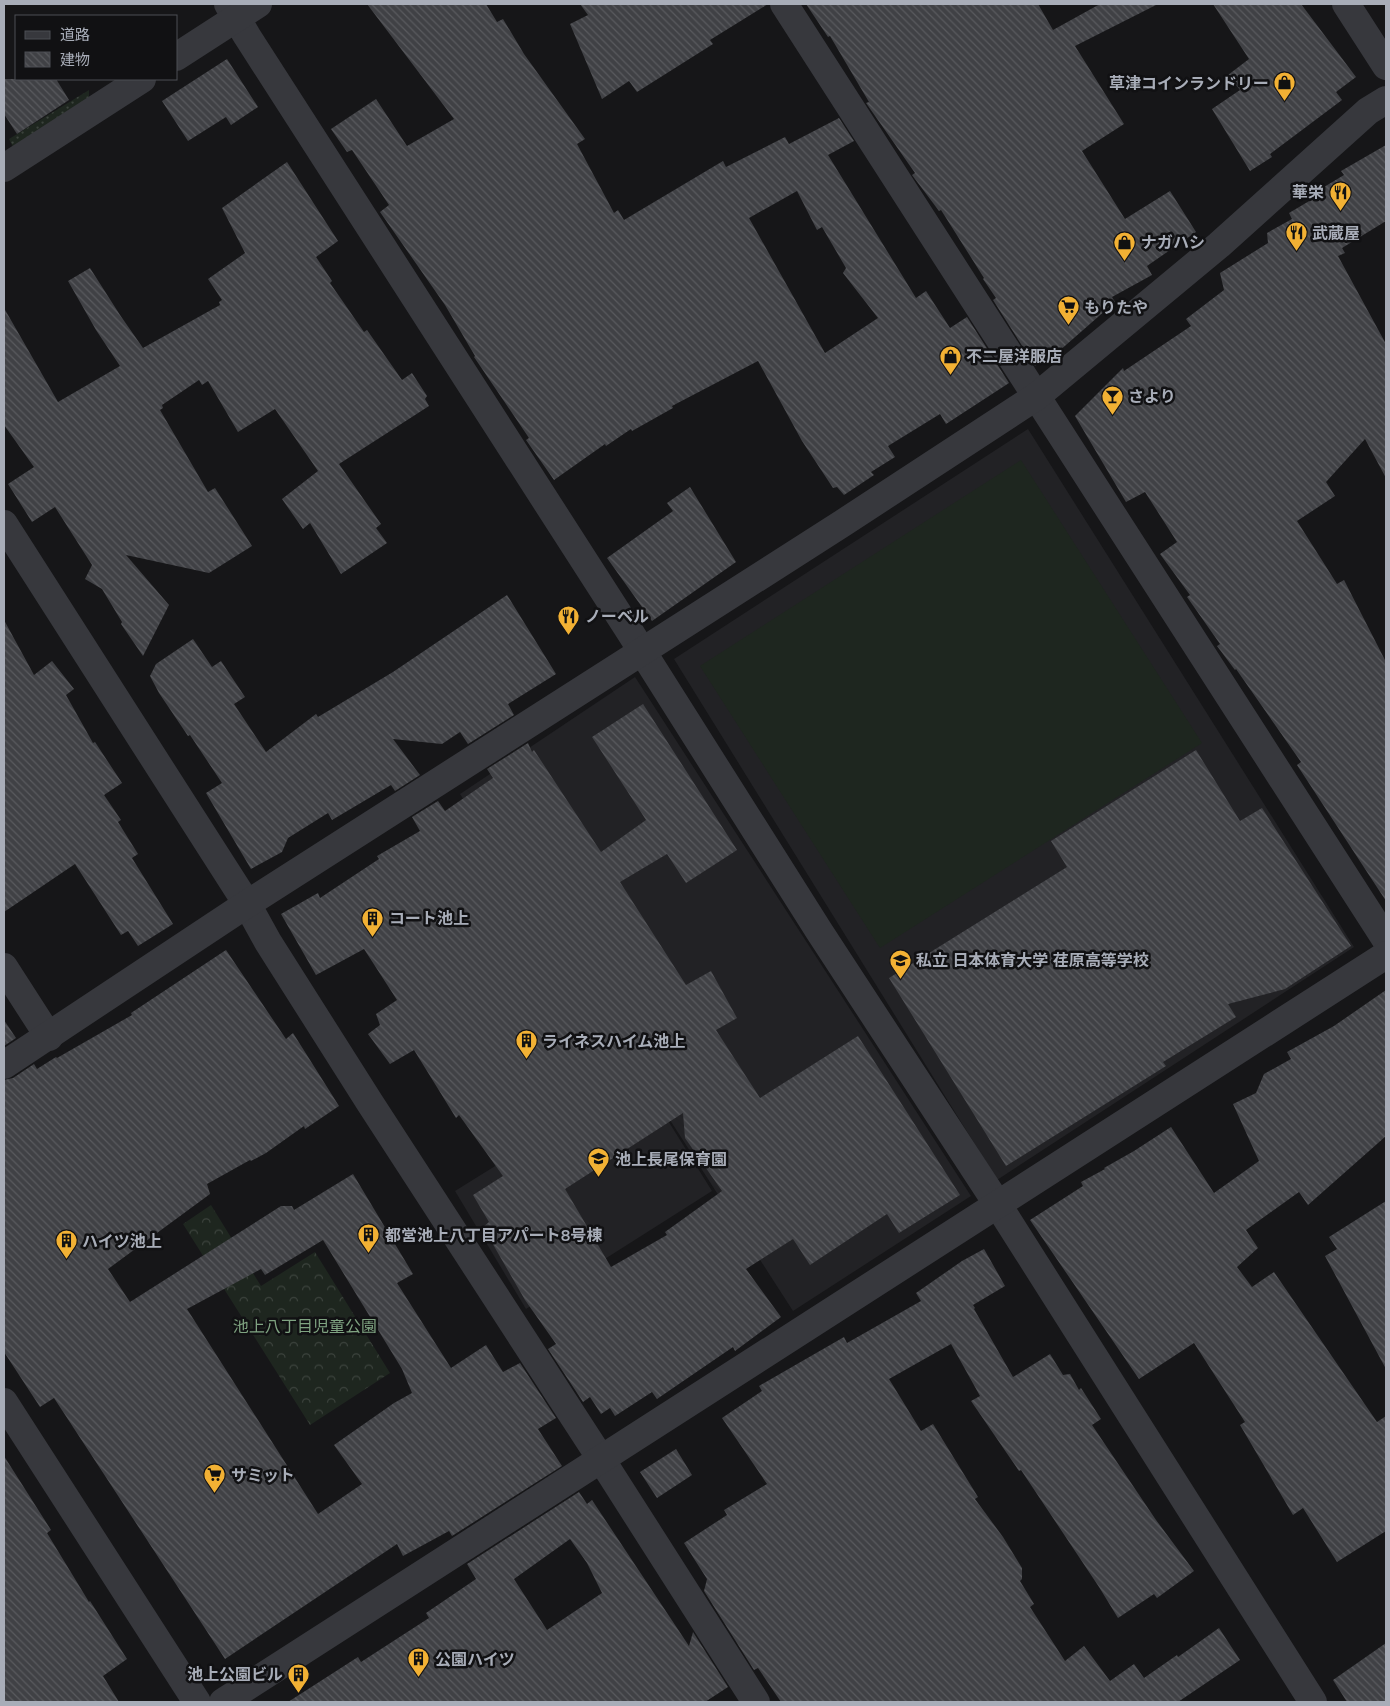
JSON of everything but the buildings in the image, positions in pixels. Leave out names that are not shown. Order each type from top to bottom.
[{"type":"street","points":[[784,4],[1386,940]]},
{"type":"street","points":[[1346,4],[1386,66]]},
{"type":"street","points":[[178,55],[241,8],[247,36],[819,931],[998,1205],[1313,1702]]},
{"type":"street","points":[[4,168],[140,80]]},
{"type":"street","points":[[4,1065],[49,1037],[247,904],[642,652],[1037,396],[1219,245],[1368,112],[1386,100]]},
{"type":"street","points":[[4,524],[247,904],[268,942],[370,1103],[756,1702]]},
{"type":"street","points":[[223,1702],[1386,955]]},
{"type":"street","points":[[4,967],[49,1037]]},
{"type":"street","points":[[4,1402],[197,1702]]},
{"type":"shaded area","points":[[1028,429],[1354,947],[997,1180],[674,659]]},
{"type":"shaded area","points":[[635,677],[971,1196],[793,1311],[460,794]]},
{"type":"shaded area","points":[[640,1076],[712,1191],[526,1309],[455,1191]]},
{"type":"green space","points":[[89,90],[89,99],[13,147],[9,139]]},
{"type":"green space","points":[[1021,460],[1202,743],[880,948],[700,666]]},
{"type":"green space","name":"池上八丁目児童公園","points":[[211,1205],[261,1286],[315,1252],[390,1373],[310,1425],[183,1224]]},
{"type":"place","name":"草津コインランドリー","points":[[1285,102]]},
{"type":"place","name":"華栄","points":[[1340,211]]},
{"type":"place","name":"武蔵屋","points":[[1296,252]]},
{"type":"place","name":"ナガハシ","points":[[1125,261]]},
{"type":"place","name":"もりたや","points":[[1068,326]]},
{"type":"place","name":"不二屋洋服店","points":[[950,375]]},
{"type":"place","name":"さより","points":[[1112,415]]},
{"type":"place","name":"ノーベル","points":[[569,635]]},
{"type":"place","name":"コート池上","points":[[373,937]]},
{"type":"place","name":"私立 日本体育大学 荏原高等学校","points":[[900,979]]},
{"type":"place","name":"ライネスハイム池上","points":[[526,1060]]},
{"type":"place","name":"池上長尾保育園","points":[[599,1178]]},
{"type":"place","name":"都営池上八丁目アパート8号棟","points":[[369,1254]]},
{"type":"place","name":"ハイツ池上","points":[[66,1260]]},
{"type":"place","name":"サミット","points":[[215,1494]]},
{"type":"place","name":"公園ハイツ","points":[[419,1678]]},
{"type":"place","name":"池上公園ビル","points":[[299,1693]]}]
